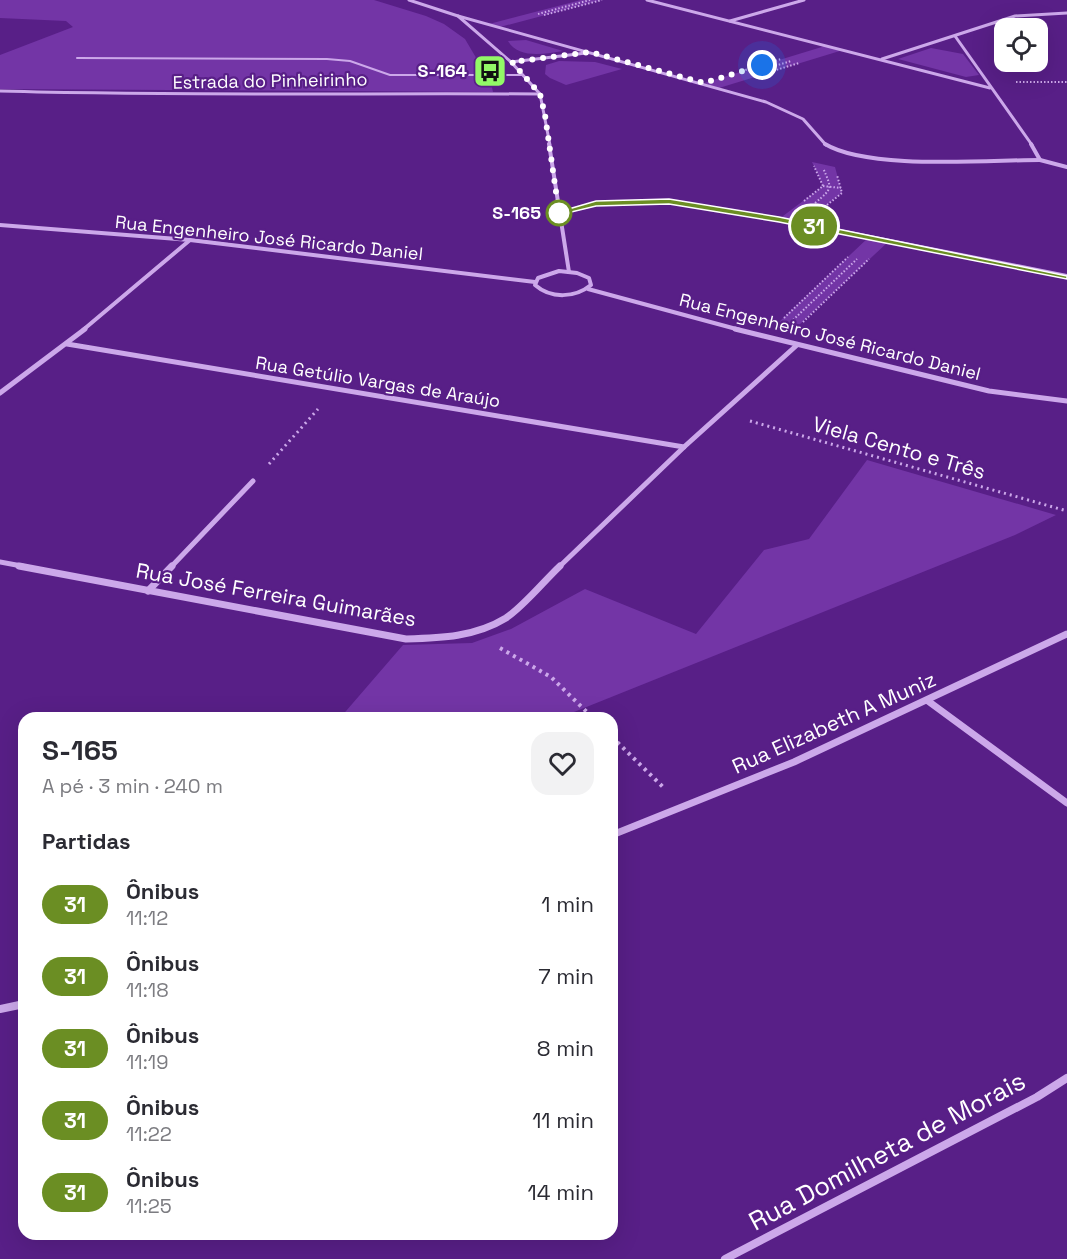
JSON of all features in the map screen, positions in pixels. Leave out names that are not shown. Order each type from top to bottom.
[{"type":"street","points":[[409,0],[458,16],[711,85],[788,110],[803,119],[826,145],[857,156],[900,160],[1040,160],[1067,167]]},
{"type":"street","points":[[647,0],[990,88]]},
{"type":"street","points":[[729,21],[804,0]]},
{"type":"street","points":[[882,59],[1015,16],[1067,13]]},
{"type":"street","points":[[458,16],[512,62],[540,94],[569,272]]},
{"type":"street","points":[[955,36],[1030,141],[1040,160]]},
{"type":"street","points":[[512,62],[590,52]]},
{"type":"street","name":"Estrada do Pinheirinho","points":[[0,91],[159,95],[234,93],[540,94]]},
{"type":"street","points":[[559,213],[596,204],[669,202],[779,219],[1067,276]]},
{"type":"street","name":"Rua Engenheiro José Ricardo Daniel","points":[[0,225],[190,240],[535,282]]},
{"type":"street","points":[[0,393],[67,344],[190,240]]},
{"type":"street","points":[[569,272],[589,278],[591,285],[588,289],[574,294],[554,294],[538,289],[535,282],[543,274],[569,272]]},
{"type":"street","name":"Rua Engenheiro José Ricardo Daniel","points":[[588,289],[764,337],[989,391],[1067,401]]},
{"type":"street","name":"Rua Getúlio Vargas de Araújo","points":[[67,344],[684,447]]},
{"type":"street","name":"Rua José Ferreira Guimarães","points":[[0,562],[406,639],[439,638],[473,633],[507,617],[684,447],[797,345]]},
{"type":"street","points":[[148,591],[253,481]]},
{"type":"street","name":"Rua Elizabeth A Muniz","points":[[618,834],[794,762],[1067,634]]},
{"type":"street","points":[[928,701],[1067,803]]},
{"type":"street","points":[[0,1009],[18,1005]]},
{"type":"street","name":"Rua Domilheta de Morais","points":[[725,1259],[1037,1097],[1067,1078]]},
{"type":"lane","points":[[77,58],[327,59],[350,61],[381,73],[398,76],[522,75]]},
{"type":"path","points":[[537,14],[590,0]]},
{"type":"path","points":[[500,27],[602,0]]},
{"type":"path","points":[[704,83],[825,46]]},
{"type":"path","points":[[711,85],[834,48]]},
{"type":"path","points":[[719,88],[800,63]]},
{"type":"path","points":[[762,65],[778,70]]},
{"type":"path","points":[[988,81],[1067,82]]},
{"type":"path","points":[[823,186],[812,162],[816,150],[826,145]]},
{"type":"path","points":[[791,222],[830,191],[831,187],[822,165],[835,167],[857,156]]},
{"type":"path","points":[[803,224],[842,192],[835,167]]},
{"type":"path","points":[[779,219],[823,186],[841,188]]},
{"type":"path","points":[[764,337],[868,237]]},
{"type":"path","points":[[773,339],[878,239]]},
{"type":"path","points":[[783,341],[889,241]]},
{"type":"path","points":[[820,283],[839,288]]},
{"type":"path","points":[[253,481],[337,389]]},
{"type":"path","name":"Viela Cento e Três","points":[[723,413],[1067,511]]},
{"type":"path","points":[[473,633],[551,677],[587,712]]},
{"type":"path","points":[[618,743],[684,807]]},
{"type":"shaded area","points":[[0,0],[374,0],[426,16],[444,24],[465,39],[491,83],[493,92],[0,89],[0,55],[73,27],[66,21],[0,18]]},
{"type":"shaded area","points":[[581,0],[602,0],[500,27],[489,24]]},
{"type":"shaded area","points":[[526,40],[563,51],[525,53],[512,47],[508,41]]},
{"type":"shaded area","points":[[825,46],[843,50],[719,88],[704,83]]},
{"type":"shaded area","points":[[931,48],[963,54],[979,75],[966,77],[898,59]]},
{"type":"shaded area","points":[[559,61],[595,62],[622,69],[566,85],[545,74],[546,65]]},
{"type":"shaded area","points":[[812,162],[835,167],[842,193],[803,224],[779,219],[823,186]]},
{"type":"shaded area","points":[[869,237],[889,241],[798,326],[779,322]]},
{"type":"shaded area","points":[[867,460],[1056,515],[1015,535],[574,712],[345,712],[403,645],[472,643],[511,629],[585,589],[696,634],[764,550],[809,539]]},
{"type":"bus line","name":"31","points":[[559,213],[596,204],[632,201],[669,202],[779,219],[1067,276]]},
{"type":"place","name":"S-164","points":[[490,71]]},
{"type":"place","name":"S-165","points":[[559,213]]},
{"type":"route","points":[[559,213],[540,94],[512,62],[590,52],[704,83],[762,65]]}]
